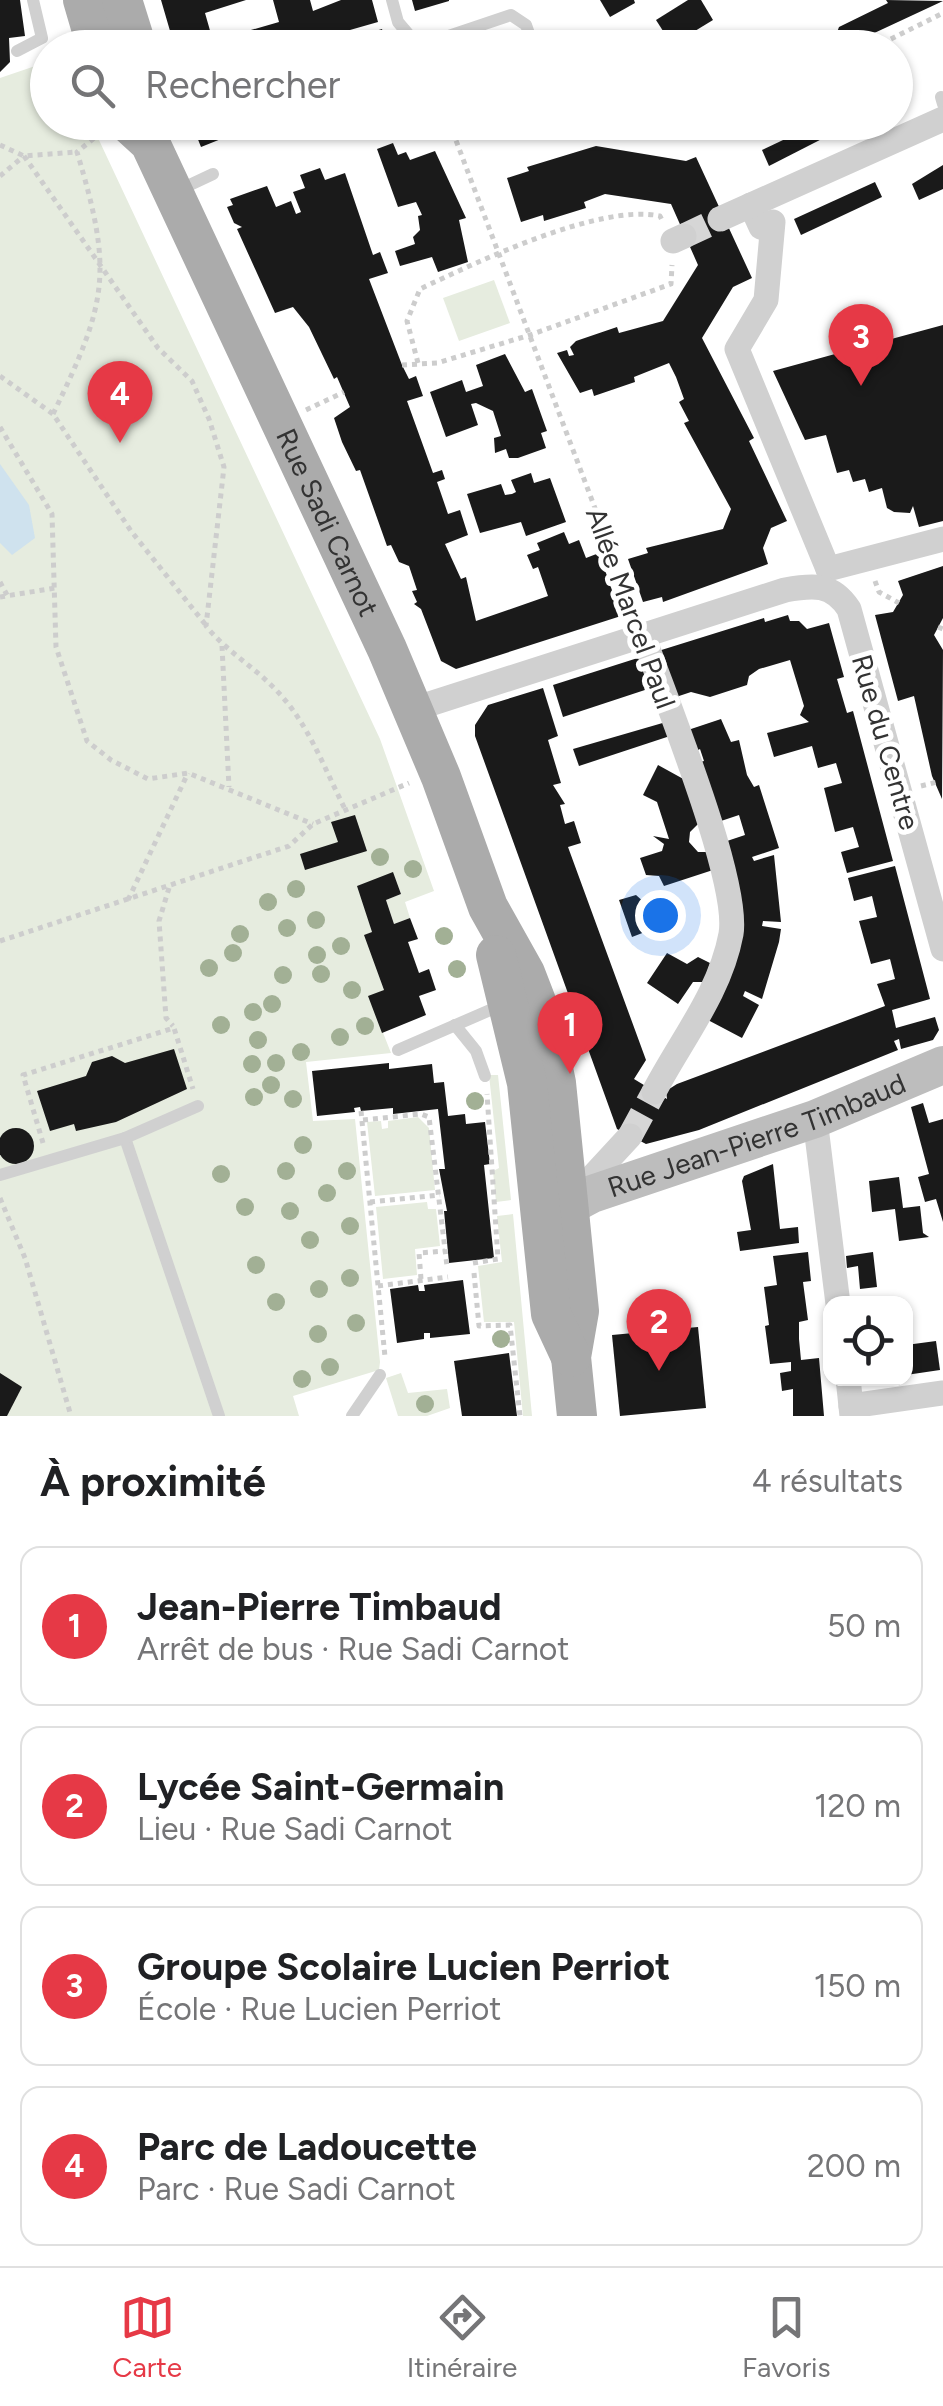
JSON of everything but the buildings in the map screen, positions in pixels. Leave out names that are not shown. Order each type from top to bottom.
[{"type":"main road","points":[[82,0],[91,30]]},
{"type":"main road","points":[[122,0],[131,30]]},
{"type":"main road","name":"Rue Sadi Carnot","points":[[142,140],[281,422],[441,776],[488,907],[527,1083],[567,1206]]},
{"type":"main road","name":"Rue Sadi Carnot","points":[[488,907],[525,973],[542,1017],[556,1083],[567,1206],[551,1314],[570,1357],[577,1416]]},
{"type":"main road","name":"Rue Jean-Pierre Timbaud","points":[[567,1206],[814,1119],[943,1065]]},
{"type":"street","points":[[913,123],[942,107]]},
{"type":"street","points":[[720,219],[761,209],[881,140]]},
{"type":"street","name":"Rue du Centre","points":[[761,209],[766,300],[737,349],[831,583],[849,609],[943,949]]},
{"type":"street","points":[[414,709],[784,590],[831,583],[866,559],[943,539]]},
{"type":"street","name":"Allée Marcel Paul","points":[[643,635],[728,884],[731,932],[713,990],[654,1092]]},
{"type":"street","points":[[814,1119],[837,1296]]},
{"type":"street","points":[[567,1206],[630,1136]]},
{"type":"street","points":[[849,1386],[852,1411],[943,1393]]},
{"type":"lane","points":[[34,0],[40,30]]},
{"type":"lane","points":[[392,0],[398,22],[405,30]]},
{"type":"lane","points":[[468,30],[511,15],[528,30]]},
{"type":"lane","points":[[17,51],[30,44]]},
{"type":"lane","points":[[171,194],[213,174]]},
{"type":"lane","points":[[398,1050],[507,1003]]},
{"type":"lane","points":[[455,1026],[476,1051],[485,1076]]},
{"type":"lane","points":[[0,1175],[124,1138],[198,1106]]},
{"type":"lane","points":[[124,1138],[219,1416]]},
{"type":"lane","points":[[352,1416],[380,1376]]},
{"type":"path","points":[[909,30],[943,13]]},
{"type":"path","points":[[0,145],[24,156],[77,152],[108,140]]},
{"type":"path","name":"Allée Marcel Paul","points":[[456,140],[643,635]]},
{"type":"path","points":[[53,414],[84,350],[104,272],[99,224],[77,152]]},
{"type":"path","points":[[0,176],[24,156]]},
{"type":"path","points":[[24,156],[158,348],[192,381],[224,467],[206,626]]},
{"type":"path","points":[[402,365],[438,363],[530,336],[671,284],[678,239],[660,216],[634,210],[499,252],[420,289],[407,320],[418,363]]},
{"type":"path","points":[[0,376],[53,414],[130,531],[222,646],[274,688],[302,720],[345,809]]},
{"type":"path","points":[[281,422],[344,392]]},
{"type":"path","points":[[0,428],[52,514],[56,648],[88,741],[112,760],[148,779],[188,773],[313,824]]},
{"type":"path","points":[[866,559],[879,592],[899,603]]},
{"type":"path","points":[[0,582],[4,596],[55,588]]},
{"type":"path","points":[[222,646],[229,787]]},
{"type":"path","points":[[128,900],[188,773]]},
{"type":"path","points":[[0,941],[289,846],[313,824],[395,785],[441,776]]},
{"type":"path","points":[[168,888],[159,920],[166,1018],[174,1028],[198,1106]]},
{"type":"path","points":[[49,1161],[22,1075],[174,1028]]},
{"type":"path","points":[[473,1264],[498,1260],[485,1076]]},
{"type":"path","points":[[361,1112],[386,1369],[380,1376]]},
{"type":"path","points":[[362,1120],[421,1114],[429,1117],[447,1266]]},
{"type":"path","points":[[370,1202],[440,1195]]},
{"type":"path","points":[[0,1198],[25,1258],[72,1416]]},
{"type":"path","points":[[422,1279],[419,1253],[445,1251]]},
{"type":"path","points":[[474,1273],[479,1326],[510,1325],[520,1416]]},
{"type":"path","points":[[378,1286],[448,1276]]},
{"type":"shaded area","points":[[30,68],[30,140],[99,140],[380,739],[434,891],[405,902],[410,918],[394,924],[386,900],[401,894],[393,873],[358,886],[372,932],[365,935],[384,990],[369,997],[391,1053],[306,1062],[313,1121],[355,1119],[380,1362],[379,1370],[293,1396],[299,1416],[0,1416],[0,78]]},
{"type":"shaded area","points":[[494,280],[510,323],[459,341],[443,298]]},
{"type":"shaded area","points":[[489,1075],[498,1075],[511,1200],[496,1202],[493,1171],[499,1168]]},
{"type":"shaded area","points":[[418,1117],[429,1128],[435,1190],[375,1196],[367,1122],[381,1121],[382,1129],[388,1128],[388,1121]]},
{"type":"shaded area","points":[[427,1202],[428,1209],[436,1209],[440,1246],[415,1249],[417,1275],[383,1279],[376,1207]]},
{"type":"shaded area","points":[[513,1214],[532,1416],[523,1416],[514,1322],[484,1322],[478,1266],[502,1262],[497,1216]]},
{"type":"shaded area","points":[[401,1373],[408,1393],[447,1389],[450,1408],[427,1416],[398,1416],[386,1378]]},
{"type":"water","points":[[0,464],[29,505],[35,538],[12,555],[0,543]]},
{"type":"tunnel","points":[[684,236],[720,219]]},
{"type":"tunnel","points":[[630,1136],[654,1092]]},
{"type":"place","name":"Groupe Scolaire Lucien Perriot","points":[[861,386]]},
{"type":"place","name":"Parc de Ladoucette","points":[[120,443]]},
{"type":"place","name":"Jean-Pierre Timbaud","points":[[570,1074]]},
{"type":"place","name":"Lycée Saint-Germain","points":[[659,1371]]}]
